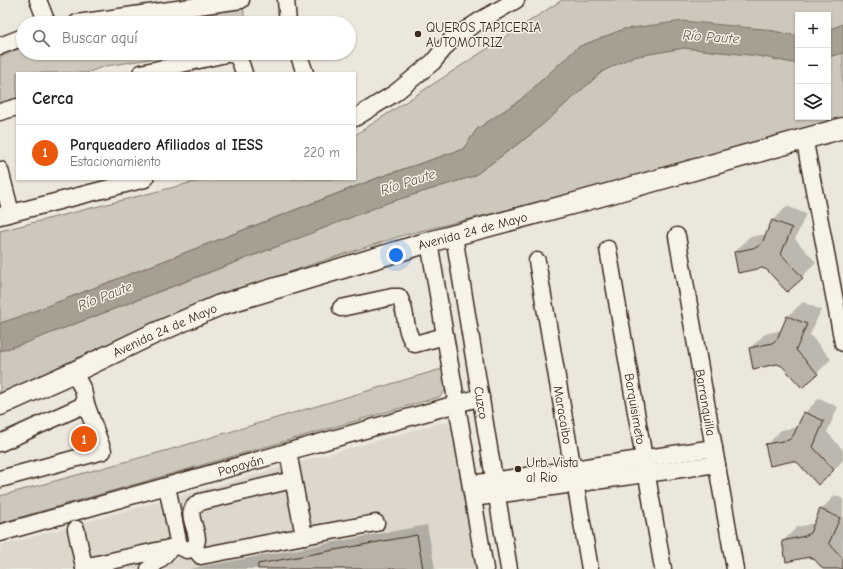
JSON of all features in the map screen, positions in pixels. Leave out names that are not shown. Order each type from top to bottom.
[{"type":"main road","name":"Avenida 24 de Mayo","points":[[0,405],[151,335],[220,305],[429,242],[843,128]]},
{"type":"street","points":[[38,0],[44,16]]},
{"type":"street","points":[[106,16],[147,6],[241,0]]},
{"type":"street","points":[[286,0],[287,16]]},
{"type":"street","points":[[356,117],[395,93],[433,62],[452,38],[516,0]]},
{"type":"street","points":[[0,46],[16,40]]},
{"type":"street","points":[[145,72],[199,60]]},
{"type":"street","points":[[239,60],[244,72]]},
{"type":"street","points":[[300,60],[305,72]]},
{"type":"street","points":[[0,112],[16,107]]},
{"type":"street","points":[[804,138],[843,343]]},
{"type":"street","points":[[0,170],[6,215],[139,180]]},
{"type":"street","name":"Cuzco","points":[[454,236],[509,569]]},
{"type":"street","name":"Barranquilla","points":[[677,236],[735,569]]},
{"type":"street","name":"Cuzco","points":[[429,242],[485,569]]},
{"type":"street","name":"Barquisimeto","points":[[608,249],[663,569]]},
{"type":"street","name":"Maracaibo","points":[[537,260],[590,569]]},
{"type":"street","points":[[341,308],[399,296],[403,303],[410,339],[415,344],[445,336]]},
{"type":"street","points":[[0,479],[103,451],[86,404],[83,390],[74,372]]},
{"type":"street","name":"Popayán","points":[[0,533],[481,397]]},
{"type":"street","points":[[0,443],[86,404]]},
{"type":"street","points":[[645,466],[714,448]]},
{"type":"street","points":[[288,452],[304,536]]},
{"type":"street","points":[[472,491],[645,466],[717,464]]},
{"type":"street","points":[[149,569],[166,555],[197,541],[191,511],[194,506],[200,502],[284,482]]},
{"type":"street","points":[[167,486],[181,548]]},
{"type":"street","points":[[76,529],[84,568],[181,548],[200,556],[376,523]]},
{"type":"shaded area","points":[[562,0],[843,0],[843,24],[831,29],[831,12],[795,12],[795,35],[763,29],[624,29],[578,47],[520,100],[477,129],[463,149],[382,176],[19,317],[0,323],[0,231],[202,180],[356,180],[356,134]]},
{"type":"shaded area","points":[[243,4],[244,16],[177,16]]},
{"type":"shaded area","points":[[684,48],[759,56],[795,63],[795,120],[831,120],[831,56],[843,53],[843,117],[638,178],[404,235],[310,265],[219,297],[90,352],[0,394],[0,351],[28,342],[387,203],[474,176],[533,133],[603,71],[632,57]]},
{"type":"shaded area","points":[[16,50],[16,60],[144,60],[106,66],[89,72],[16,72],[16,98],[0,104],[0,57]]},
{"type":"shaded area","points":[[438,370],[444,370],[446,382],[445,391],[439,397],[0,523],[0,496],[172,449]]},
{"type":"shaded area","points":[[440,423],[448,423],[452,429],[477,569],[0,569],[0,546]]},
{"type":"water","name":"Río Paute","points":[[683,21],[763,29],[795,35],[795,63],[759,56],[684,48],[632,57],[603,71],[533,133],[474,176],[387,203],[28,342],[0,351],[0,323],[19,317],[378,178],[463,149],[477,129],[520,100],[578,47],[624,29]]},
{"type":"water","points":[[843,24],[843,53],[831,56],[831,48],[831,29]]},
{"type":"building","points":[[772,220],[792,228],[781,254],[803,278],[787,292],[767,270],[762,268],[738,273],[734,252],[757,247],[762,243]]},
{"type":"building","points":[[787,316],[807,324],[796,350],[818,374],[802,388],[782,366],[777,364],[753,369],[749,348],[772,343],[777,339]]},
{"type":"building","points":[[804,412],[824,421],[813,447],[834,470],[818,485],[798,463],[793,461],[770,466],[765,444],[789,440],[793,436]]},
{"type":"building","points":[[820,509],[840,518],[829,543],[843,559],[843,569],[823,569],[815,560],[809,557],[786,562],[782,541],[805,536],[810,533]]},
{"type":"building","points":[[417,535],[423,569],[258,569],[258,564]]},
{"type":"place","name":"QUEROS TAPICERIA AUTOMOTRIZ","points":[[418,34]]},
{"type":"place","name":"Parqueadero Afiliados al IESS","points":[[84,439]]},
{"type":"place","name":"Urb. Vista al Rio","points":[[518,469]]}]
